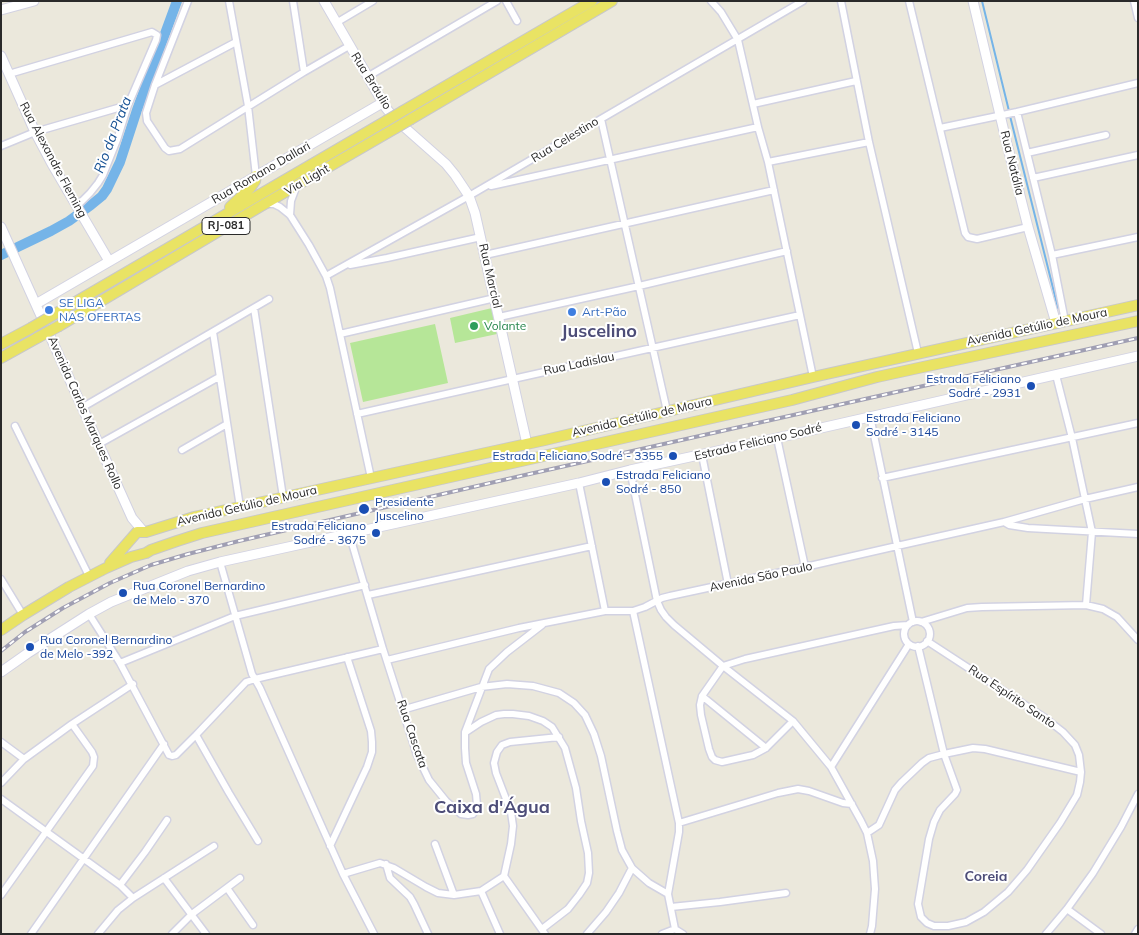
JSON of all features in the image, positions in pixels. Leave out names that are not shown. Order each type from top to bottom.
[{"type":"main road","points":[[1,10],[34,1]]},
{"type":"main road","name":"Rua Bráulio","points":[[324,1],[382,102],[394,118],[410,130],[446,164],[469,196]]},
{"type":"main road","name":"Via Light","points":[[1,344],[592,1]]},
{"type":"main road","name":"Via Light","points":[[1,358],[59,326],[612,1]]},
{"type":"main road","name":"Rua Natália","points":[[973,1],[1028,226],[1060,322]]},
{"type":"main road","name":"Rua Alexandre Fleming","points":[[1,56],[35,132],[108,261]]},
{"type":"main road","name":"Rua Romano Dallari","points":[[36,304],[382,102]]},
{"type":"main road","points":[[213,222],[248,191],[256,176]]},
{"type":"main road","name":"Rua Marcial","points":[[469,196],[476,213],[527,444]]},
{"type":"main road","name":"Avenida Carlos Marques Rollo","points":[[1,227],[132,518],[145,532]]},
{"type":"main road","name":"Avenida Getúlio de Moura","points":[[145,532],[182,520],[240,506],[527,444],[918,353],[1138,305]]},
{"type":"main road","name":"Avenida Getúlio de Moura","points":[[1,630],[22,615],[89,576],[177,540],[202,533],[792,400],[877,377],[1138,321]]},
{"type":"main road","points":[[1010,333],[1013,347]]},
{"type":"main road","name":"Estrada Feliciano Sodré","points":[[1,672],[28,653],[111,602],[188,571],[220,562],[579,483],[1138,356]]},
{"type":"main road","points":[[792,400],[784,394],[786,387],[810,381],[813,377]]},
{"type":"main road","points":[[730,413],[765,401],[771,394],[766,390],[747,392]]},
{"type":"main road","name":"Avenida Carlos Marques Rollo","points":[[132,518],[132,537]]},
{"type":"main road","points":[[137,532],[145,532],[151,535],[154,540],[154,546],[146,552],[136,552],[131,544],[132,537],[137,532]]},
{"type":"main road","name":"Avenida Getúlio de Moura","points":[[106,568],[132,537]]},
{"type":"street","points":[[188,1],[155,85],[146,116],[147,121],[169,151],[174,152],[180,149],[349,46]]},
{"type":"street","points":[[229,1],[248,106],[256,176]]},
{"type":"street","points":[[293,1],[304,72]]},
{"type":"street","points":[[336,23],[374,1]]},
{"type":"street","points":[[367,77],[497,1]]},
{"type":"street","points":[[506,1],[517,21]]},
{"type":"street","points":[[711,1],[721,12],[738,40],[768,162],[813,377]]},
{"type":"street","name":"Rua Celestino","points":[[326,276],[484,188],[803,1]]},
{"type":"street","points":[[841,1],[869,142],[918,353]]},
{"type":"street","points":[[909,1],[965,234],[968,237],[977,239],[1028,226]]},
{"type":"street","points":[[1134,1],[1138,18]]},
{"type":"street","points":[[9,74],[152,32],[157,35],[128,105],[117,140],[103,174],[78,208]]},
{"type":"street","points":[[155,85],[236,42]]},
{"type":"street","points":[[753,104],[856,81]]},
{"type":"street","points":[[940,128],[1016,112],[1138,82]]},
{"type":"street","points":[[1,146],[35,132],[128,105]]},
{"type":"street","points":[[1016,112],[1052,255],[1060,322]]},
{"type":"street","points":[[601,119],[667,411]]},
{"type":"street","points":[[484,188],[758,127]]},
{"type":"street","points":[[1027,154],[1106,135]]},
{"type":"street","points":[[768,162],[869,142]]},
{"type":"street","points":[[1033,178],[1138,156]]},
{"type":"street","points":[[290,215],[291,201],[298,185]]},
{"type":"street","points":[[485,255],[774,190]]},
{"type":"street","points":[[264,204],[278,205],[290,215],[326,276],[371,478]]},
{"type":"street","points":[[345,266],[481,237]]},
{"type":"street","points":[[1052,255],[1138,237]]},
{"type":"street","points":[[381,246],[387,258]]},
{"type":"street","points":[[499,317],[787,251]]},
{"type":"street","points":[[340,334],[495,298]]},
{"type":"street","points":[[82,407],[269,300]]},
{"type":"street","points":[[254,308],[283,497]]},
{"type":"street","name":"Rua Ladislau","points":[[357,414],[800,315]]},
{"type":"street","points":[[212,332],[240,506]]},
{"type":"street","points":[[1056,375],[1072,438],[1092,532],[1086,605]]},
{"type":"street","points":[[99,444],[219,377]]},
{"type":"street","points":[[870,416],[897,546],[910,623],[905,629],[905,637],[909,644],[918,646],[925,644],[927,641],[929,630],[921,622]]},
{"type":"street","points":[[882,478],[1138,423]]},
{"type":"street","points":[[182,450],[227,424]]},
{"type":"street","points":[[15,426],[89,576]]},
{"type":"street","points":[[777,438],[805,567]]},
{"type":"street","points":[[702,455],[728,584]]},
{"type":"street","points":[[630,470],[657,601],[666,617],[723,666],[793,721],[831,767],[852,804],[867,833],[873,861],[874,889],[870,934]]},
{"type":"street","points":[[579,483],[606,611]]},
{"type":"street","points":[[1004,522],[1085,499],[1138,487]]},
{"type":"street","name":"Avenida São Paulo","points":[[387,660],[519,628],[606,611],[633,611],[670,596],[1004,522],[1009,526],[1022,528],[1138,534]]},
{"type":"street","name":"Rua Cascata","points":[[349,533],[416,755],[429,780],[446,801],[461,814],[473,814],[477,805],[476,794],[466,763],[465,748],[466,732],[481,687],[489,669],[495,662],[543,624]]},
{"type":"street","points":[[368,595],[592,546]]},
{"type":"street","points":[[220,562],[250,670],[260,688],[343,874],[374,934]]},
{"type":"street","points":[[1,579],[22,615]]},
{"type":"street","points":[[120,662],[235,616],[365,585]]},
{"type":"street","points":[[793,721],[766,748],[754,754],[722,762],[712,757],[709,749],[701,715],[700,705],[702,696],[723,666],[745,658],[921,622],[967,608],[1086,605],[1103,609],[1117,617],[1138,640]]},
{"type":"street","points":[[633,611],[679,823],[668,894],[675,929],[683,934]]},
{"type":"street","points":[[90,614],[133,684],[169,755],[172,756],[196,735],[246,682],[383,649]]},
{"type":"street","name":"Rua Espírito Santo","points":[[927,641],[1045,718],[1063,732],[1075,745],[1079,755],[1080,772],[1080,782],[1076,795],[1060,823],[1027,870],[1008,892],[984,912],[966,922],[948,926],[934,926],[927,923],[921,917],[918,904],[928,839],[940,810],[955,794],[956,790],[956,785],[944,754]]},
{"type":"street","points":[[831,767],[909,644]]},
{"type":"street","points":[[918,646],[944,754]]},
{"type":"street","points":[[330,846],[367,767],[372,752],[371,731],[347,657]]},
{"type":"street","points":[[1,783],[24,759],[72,724],[133,684]]},
{"type":"street","points":[[402,710],[481,687],[508,684],[534,686],[559,693],[574,703],[585,715],[594,734],[601,756],[622,850],[632,868],[649,883],[668,894]]},
{"type":"street","points":[[702,696],[766,748]]},
{"type":"street","points":[[466,732],[496,715],[513,714],[529,716],[543,721],[552,727],[565,748],[570,764],[588,853],[589,873],[587,883],[568,909],[543,931],[504,876]]},
{"type":"street","points":[[1,895],[94,762],[92,752],[72,724]]},
{"type":"street","points":[[196,735],[258,841]]},
{"type":"street","points":[[343,874],[380,863],[394,868],[438,893],[454,895],[481,891],[504,876],[511,844],[512,812],[496,773],[494,763],[497,752],[502,745],[510,742],[559,738]]},
{"type":"street","points":[[1,742],[24,759]]},
{"type":"street","points":[[31,934],[164,744]]},
{"type":"street","points":[[867,833],[879,825],[895,790],[929,758],[973,748],[985,748],[1080,772]]},
{"type":"street","points":[[679,823],[778,793],[798,790],[809,791],[833,800],[852,804]]},
{"type":"street","points":[[1046,934],[1093,873],[1121,827],[1138,794]]},
{"type":"street","points":[[1,798],[84,858],[133,898]]},
{"type":"street","points":[[120,886],[167,820]]},
{"type":"street","points":[[436,844],[454,895]]},
{"type":"street","points":[[98,934],[107,921],[133,898],[214,846]]},
{"type":"street","points":[[386,864],[390,878],[410,897],[428,934]]},
{"type":"street","points":[[587,934],[619,893],[632,868]]},
{"type":"street","points":[[164,878],[206,934]]},
{"type":"street","points":[[172,934],[192,914],[240,878]]},
{"type":"street","points":[[227,888],[253,924]]},
{"type":"street","points":[[481,891],[500,934]]},
{"type":"street","points":[[671,907],[786,893]]},
{"type":"street","points":[[1067,909],[1101,934]]},
{"type":"street","points":[[662,934],[675,929]]},
{"type":"street","points":[[1135,934],[1138,929]]},
{"type":"green space","name":"Volante","points":[[492,308],[497,334],[455,343],[450,318]]},
{"type":"green space","points":[[435,324],[448,383],[363,402],[350,343]]},
{"type":"waterway","name":"Rio da Prata","points":[[1,255],[69,221],[102,196],[107,189],[120,162],[177,1]]},
{"type":"waterway","points":[[982,1],[1009,111]]},
{"type":"waterway","points":[[1010,116],[1058,308]]},
{"type":"railway","points":[[1,651],[25,632],[63,608],[110,583],[151,565],[188,554],[525,475],[1138,338]]},
{"type":"place","name":"SE LIGA NAS OFERTAS","points":[[49,310]]},
{"type":"place","name":"Art-Pão","points":[[572,312]]},
{"type":"place","name":"Volante","points":[[474,326]]},
{"type":"place","name":"Estrada Feliciano Sodré - 2931","points":[[1031,386]]},
{"type":"place","name":"Estrada Feliciano Sodré - 3145","points":[[856,425]]},
{"type":"place","name":"Estrada Feliciano Sodré - 3355","points":[[673,456]]},
{"type":"place","name":"Estrada Feliciano Sodré - 850","points":[[606,482]]},
{"type":"place","name":"Presidente Juscelino","points":[[364,509]]},
{"type":"place","name":"Estrada Feliciano Sodré - 3675","points":[[376,533]]},
{"type":"place","name":"Rua Coronel Bernardino de Melo - 370","points":[[123,593]]},
{"type":"place","name":"Rua Coronel Bernardino de Melo -392","points":[[30,647]]},
{"type":"district","name":"Juscelino","points":[[599,332]]},
{"type":"district","name":"Caixa d'Água","points":[[492,808]]},
{"type":"district","name":"Coreia","points":[[986,877]]}]
